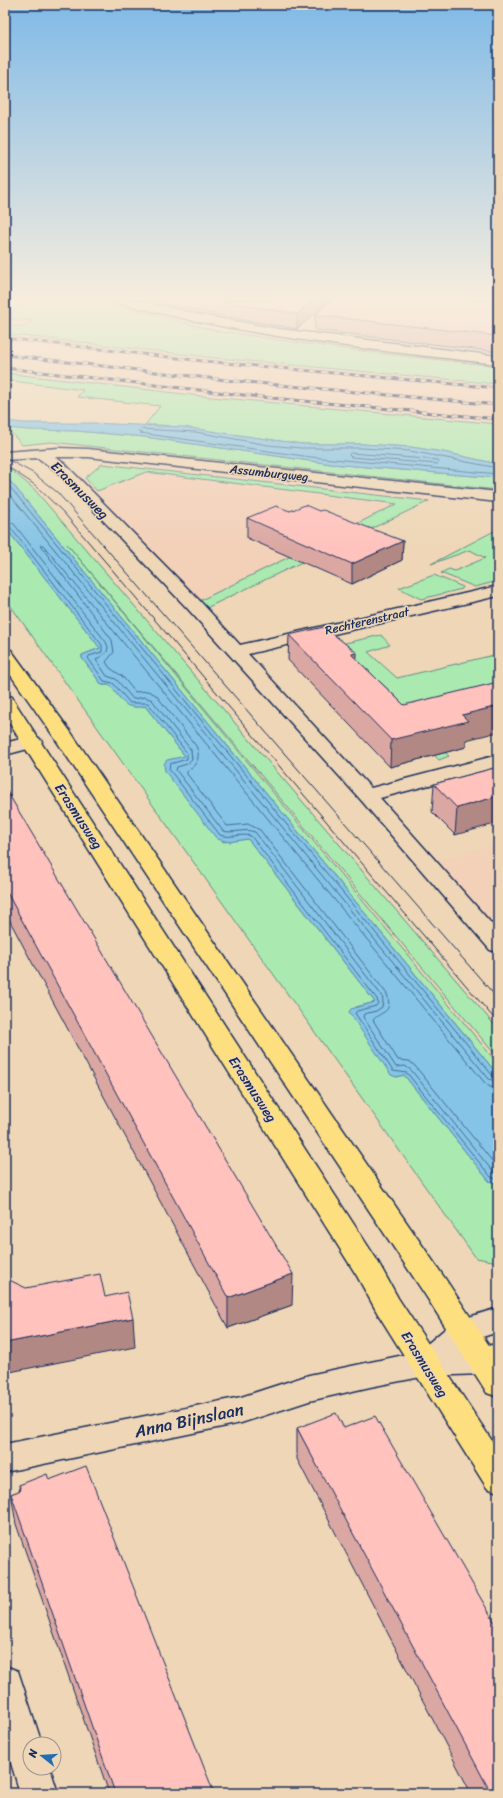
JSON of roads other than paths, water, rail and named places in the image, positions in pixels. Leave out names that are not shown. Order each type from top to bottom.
[{"type":"main road","points":[[5,654],[72,748],[436,1288],[463,1331],[493,1367]]},
{"type":"main road","name":"Erasmusweg","points":[[5,701],[363,1261],[388,1306],[426,1363],[498,1478]]},
{"type":"street","name":"Assumburgweg","points":[[40,453],[66,452],[95,454],[498,497]]},
{"type":"street","name":"Erasmusweg","points":[[5,456],[40,453],[60,467],[193,604],[367,795],[498,945]]},
{"type":"street","name":"Rechterenstraat","points":[[236,652],[498,591]]},
{"type":"street","points":[[5,749],[32,742]]},
{"type":"street","points":[[367,795],[498,761]]},
{"type":"street","points":[[426,1363],[463,1331],[498,1320]]},
{"type":"street","name":"Anna Bijnslaan","points":[[5,1458],[242,1410],[309,1388],[426,1363],[493,1367]]},
{"type":"street","points":[[5,1684],[22,1738]]},
{"type":"street","points":[[34,1776],[39,1793]]},
{"type":"water","points":[[5,421],[24,423],[91,423],[183,427],[302,444],[362,444],[411,447],[443,452],[498,464],[498,478],[331,464],[145,437],[76,431],[5,428]]},
{"type":"water","points":[[5,475],[498,1075],[498,1184],[489,1181],[404,1075],[396,1077],[391,1075],[349,1012],[351,1009],[375,1002],[248,839],[229,842],[217,839],[165,771],[164,764],[167,760],[185,756],[145,706],[132,707],[124,703],[110,685],[102,685],[82,658],[82,655],[100,648],[5,527]]},
{"type":"tram line","points":[[5,458],[33,473],[57,492],[498,999]]},
{"type":"tram line","points":[[5,465],[35,485],[63,512],[498,1023]]},
{"type":"railway","points":[[145,384],[261,397],[498,419]]},
{"type":"railway","points":[[267,384],[498,405]]},
{"type":"railway","points":[[453,384],[498,388]]}]
